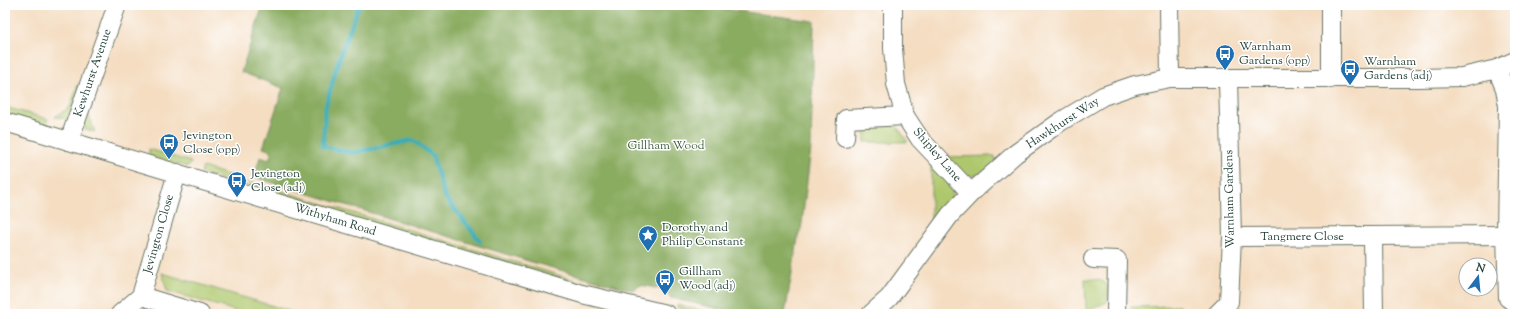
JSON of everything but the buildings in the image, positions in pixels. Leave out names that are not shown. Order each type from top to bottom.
[{"type":"street","name":"Kewhurst Avenue","points":[[69,141],[117,5]]},
{"type":"street","name":"Shipley Lane","points":[[894,5],[893,48],[896,84],[905,116],[920,139],[972,193]]},
{"type":"street","points":[[1169,5],[1170,78]]},
{"type":"street","points":[[1331,5],[1331,78]]},
{"type":"street","name":"Hawkhurst Way","points":[[871,314],[890,298],[950,215],[972,193],[1022,150],[1060,122],[1103,96],[1134,85],[1170,78],[1462,77],[1497,70],[1515,60]]},
{"type":"street","points":[[1497,70],[1511,106],[1506,235],[1508,298],[1515,304]]},
{"type":"street","name":"Warnham Gardens","points":[[1217,314],[1230,302],[1232,237],[1228,79]]},
{"type":"street","name":"Shipley Lane","points":[[845,138],[846,119],[905,116]]},
{"type":"street","name":"Withyham Road","points":[[5,122],[582,294],[666,314]]},
{"type":"street","name":"Jevington Close","points":[[141,296],[177,173]]},
{"type":"street","name":"Tangmere Close","points":[[1232,237],[1506,235]]},
{"type":"street","points":[[1373,237],[1374,314]]},
{"type":"street","points":[[1093,259],[1117,260],[1116,314]]},
{"type":"street","points":[[120,314],[141,296],[200,314]]},
{"type":"green space","name":"Gillham Wood","points":[[263,5],[703,5],[715,8],[814,21],[811,148],[801,231],[799,232],[785,314],[741,314],[671,298],[665,290],[641,285],[632,290],[535,263],[254,177],[260,157],[269,160],[272,151],[263,148],[283,88],[241,72]]},
{"type":"green space","points":[[78,84],[81,85],[71,115],[66,119],[55,117],[70,107]]},
{"type":"green space","points":[[5,107],[48,119],[46,125],[5,113]]},
{"type":"green space","points":[[88,113],[95,132],[85,129],[83,122]]},
{"type":"green space","points":[[869,124],[896,125],[908,142],[865,142],[865,128]]},
{"type":"green space","points":[[149,149],[191,162],[188,167],[149,156]]},
{"type":"green space","points":[[995,156],[996,163],[987,170],[974,176],[963,173],[943,157]]},
{"type":"green space","points":[[931,163],[948,182],[952,188],[953,194],[947,207],[931,226]]},
{"type":"green space","points":[[203,167],[241,179],[237,184],[201,173]]},
{"type":"green space","points":[[248,181],[628,295],[620,296],[249,187]]},
{"type":"green space","points":[[162,273],[290,311],[290,314],[246,314],[167,291]]},
{"type":"green space","points":[[1085,279],[1097,280],[1105,283],[1109,290],[1107,302],[1090,309],[1086,309]]},
{"type":"green space","points":[[677,305],[719,314],[704,314],[677,308]]},
{"type":"green space","points":[[152,306],[177,314],[145,314]]},
{"type":"green space","points":[[1180,306],[1177,312],[1152,313],[1140,312],[1130,307]]},
{"type":"waterway","points":[[359,5],[338,62],[325,109],[323,146],[352,153],[413,140],[432,155],[445,197],[480,241]]},
{"type":"place","name":"Warnham Gardens (opp)","points":[[1225,71]]},
{"type":"place","name":"Warnham Gardens (adj)","points":[[1350,86]]},
{"type":"place","name":"Jevington Close (opp)","points":[[169,160]]},
{"type":"place","name":"Jevington Close (adj)","points":[[237,198]]},
{"type":"place","name":"Dorothy and Philip Constant","points":[[648,252]]},
{"type":"place","name":"Gillham Wood (adj)","points":[[665,296]]}]
